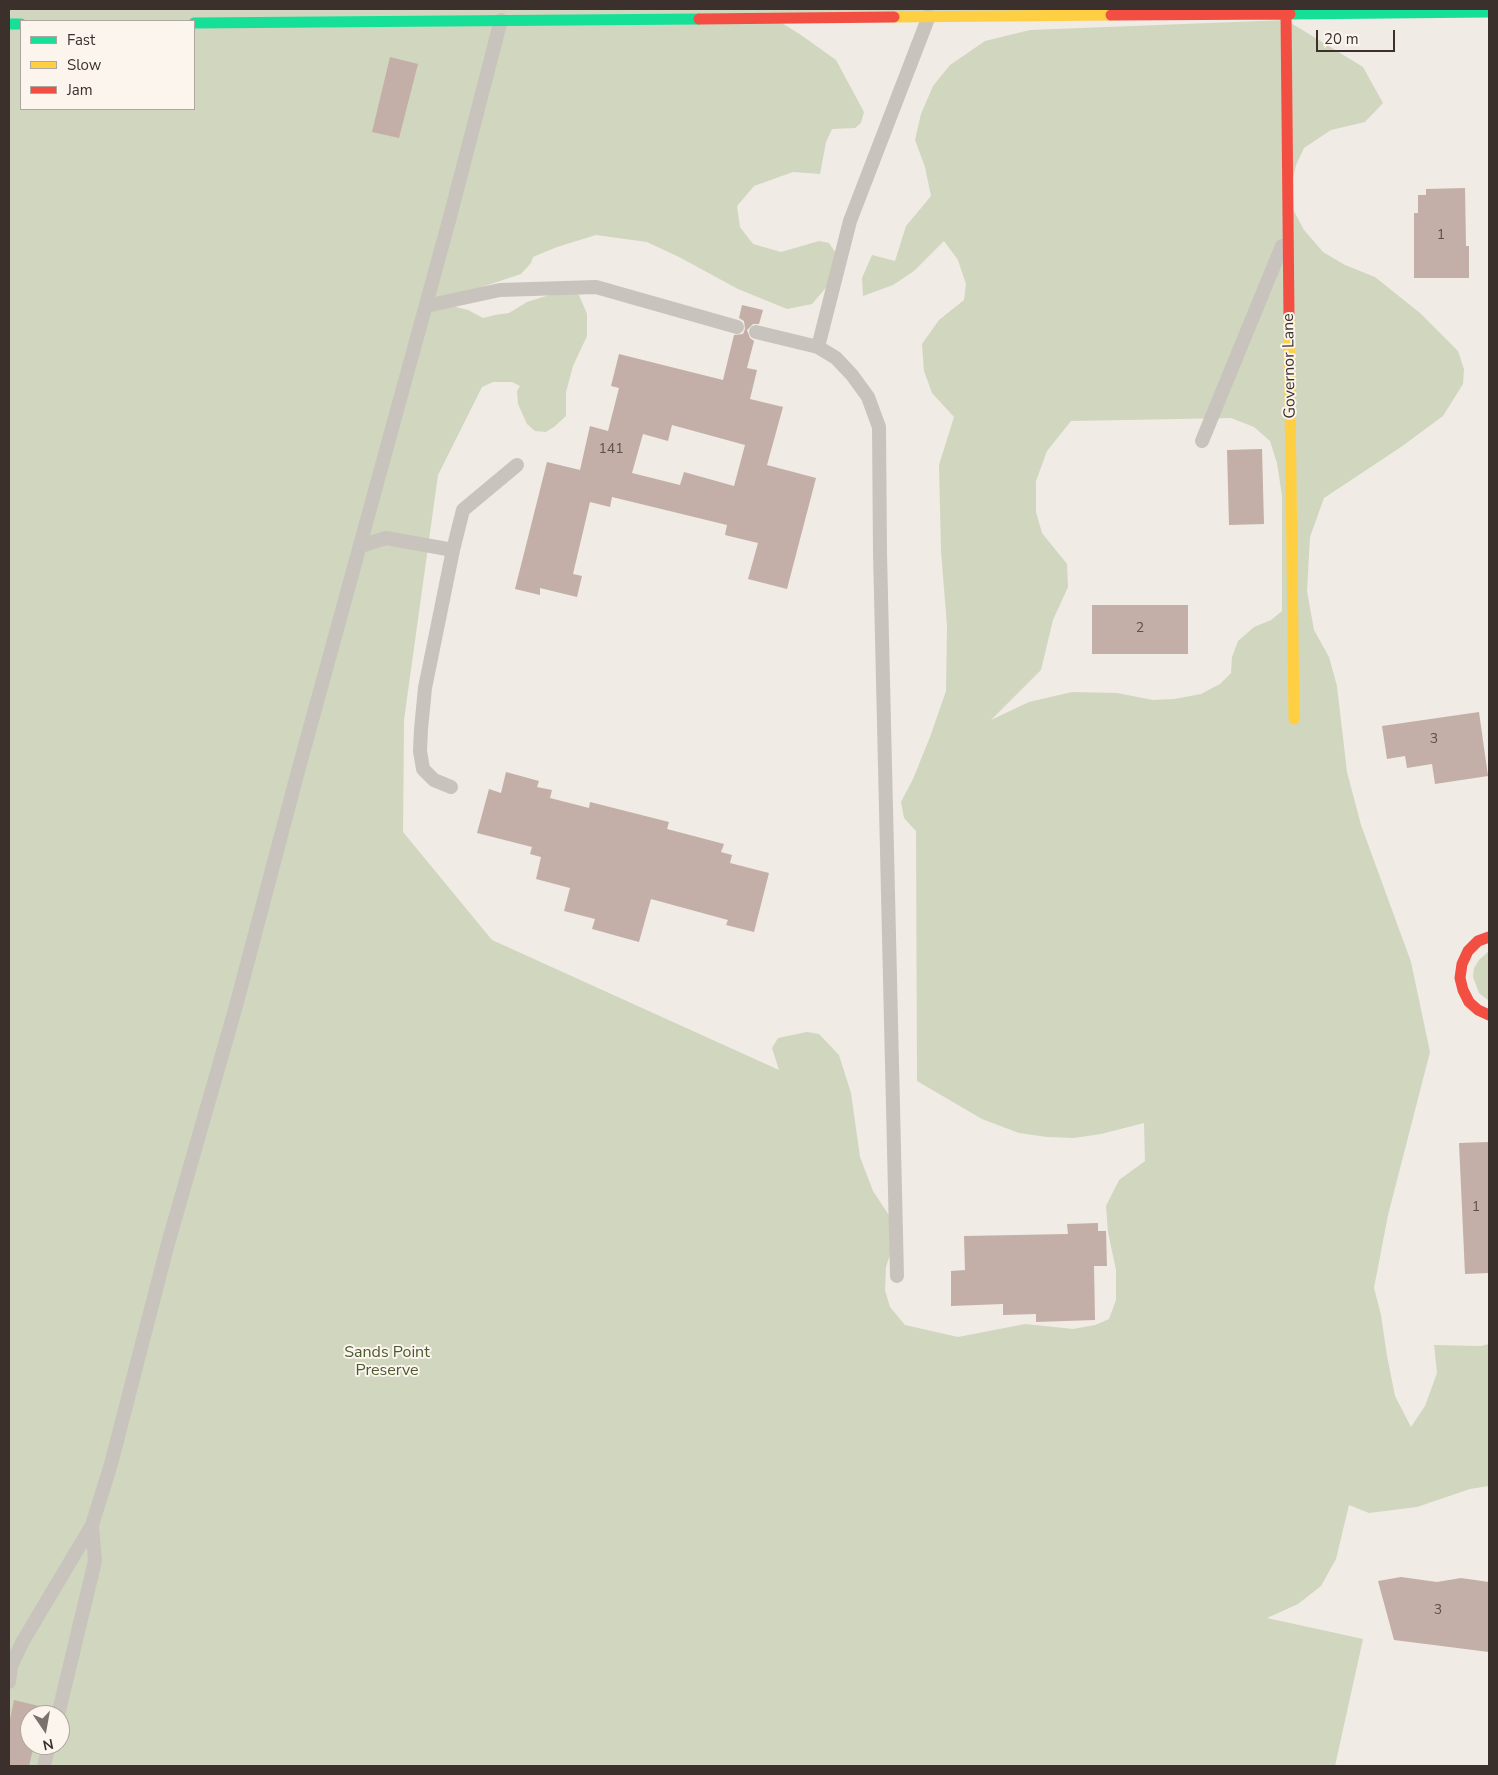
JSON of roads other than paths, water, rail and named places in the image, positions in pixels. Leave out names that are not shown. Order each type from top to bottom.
[{"type":"main road","points":[[195,22],[1489,12]]},
{"type":"main road","name":"Governor Lane","points":[[1286,13],[1294,719]]},
{"type":"main road","points":[[1489,937],[1478,941],[1468,951],[1462,964],[1460,978],[1469,1002],[1478,1010],[1489,1015]]},
{"type":"lane","points":[[818,347],[850,220],[929,16]]},
{"type":"lane","points":[[9,1682],[11,1666],[23,1641],[92,1524],[111,1464],[167,1247],[236,1006],[297,775],[426,306],[501,20]]},
{"type":"lane","points":[[1202,441],[1288,231]]},
{"type":"lane","points":[[426,306],[500,290],[596,287],[736,327]]},
{"type":"lane","points":[[756,332],[818,347],[836,358],[852,375],[868,397],[879,427],[880,552],[897,1276]]},
{"type":"lane","points":[[451,787],[434,780],[423,769],[420,751],[425,688],[453,550],[463,510],[517,465]]},
{"type":"lane","points":[[360,546],[386,538],[453,550]]},
{"type":"lane","points":[[60,1705],[95,1562],[92,1524]]},
{"type":"park label","name":"Sands Point Preserve","points":[[387,1362]]}]
